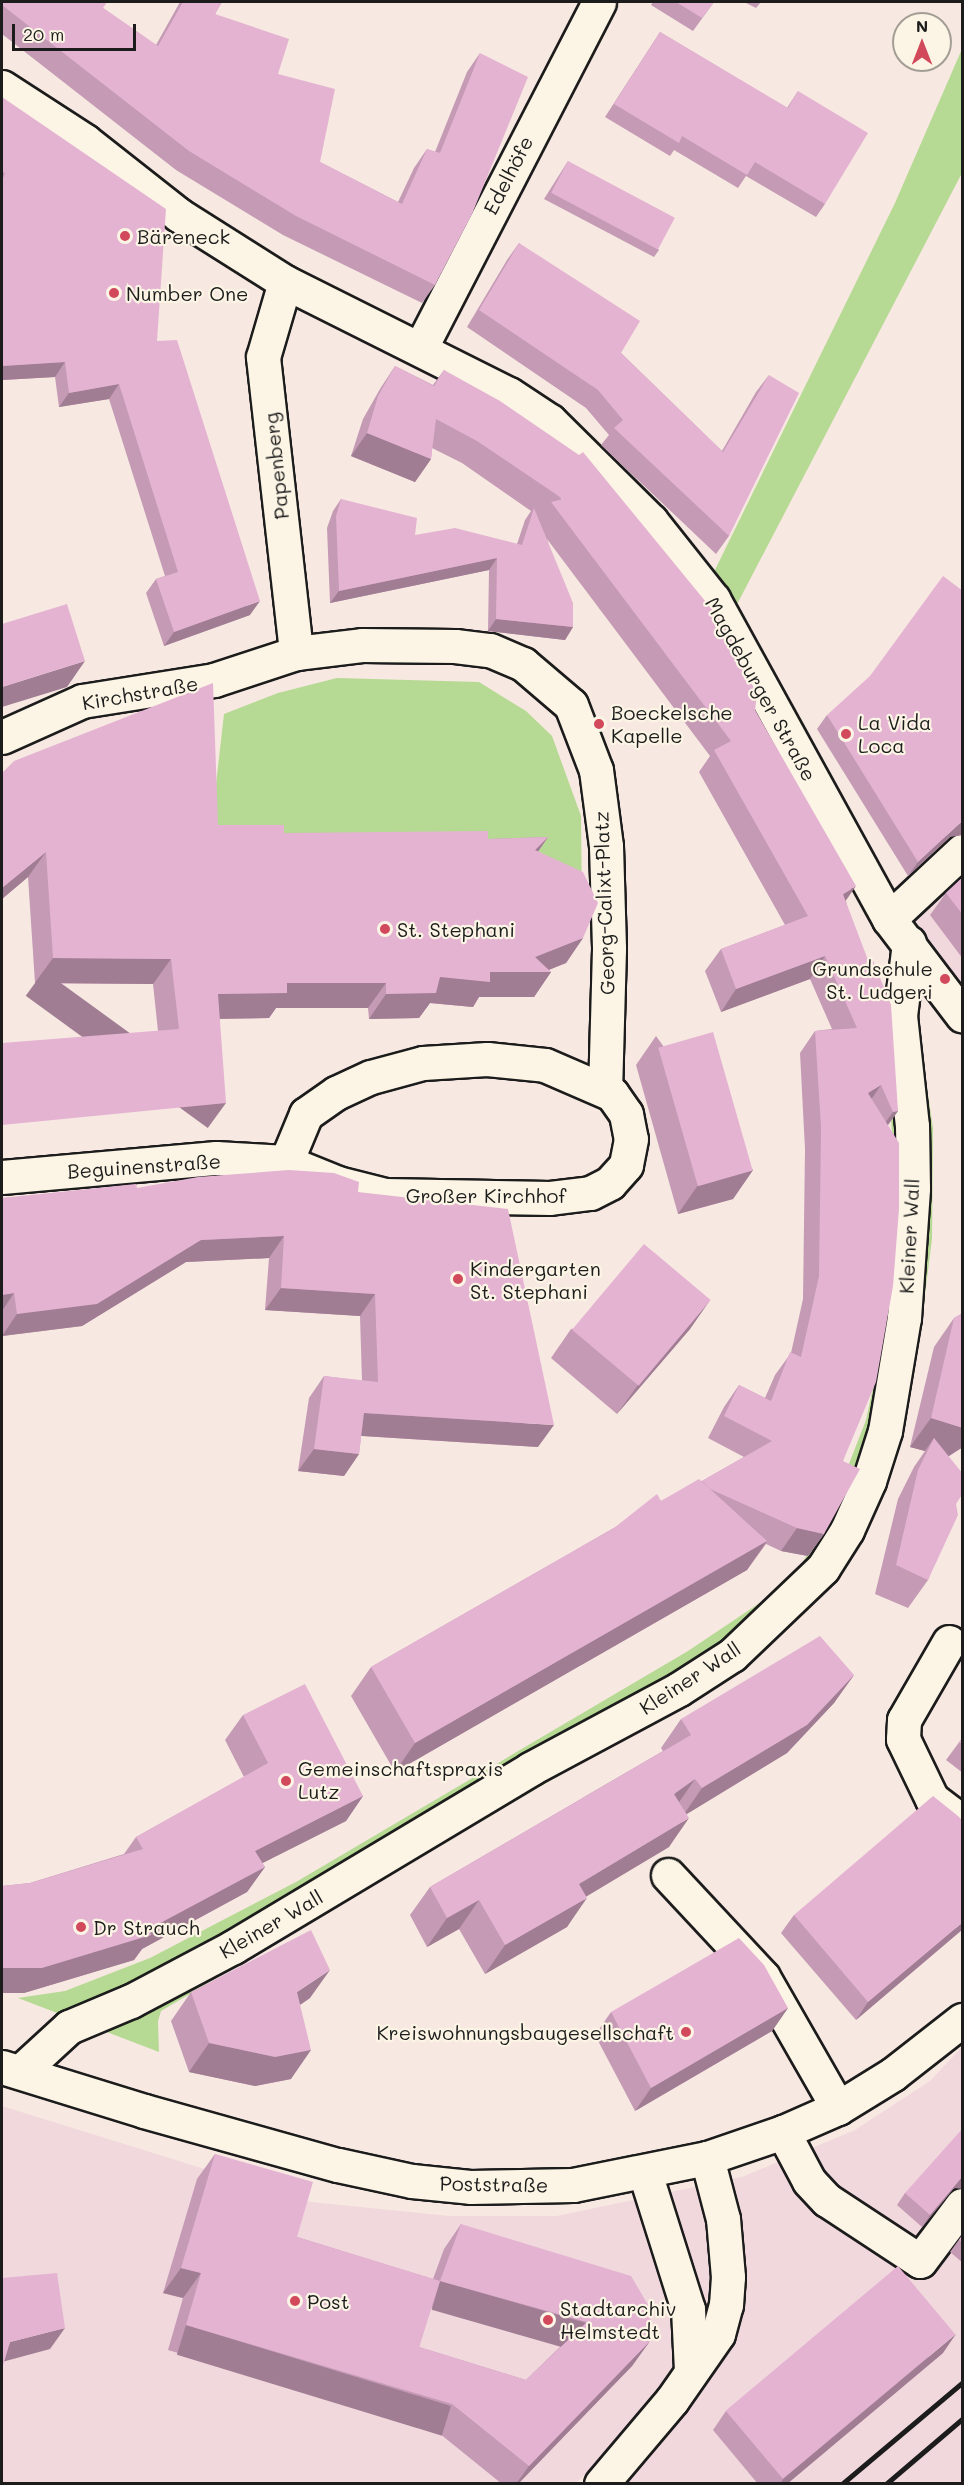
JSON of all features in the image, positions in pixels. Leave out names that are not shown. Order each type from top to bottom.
[{"type":"street","name":"Edelhöfe","points":[[420,349],[599,2]]},
{"type":"street","points":[[2,87],[84,141],[179,215],[285,282],[420,349]]},
{"type":"street","name":"Papenberg","points":[[285,282],[263,357],[296,653]]},
{"type":"street","name":"Magdeburger Straße","points":[[420,349],[509,394],[549,421],[651,521],[713,599],[899,931],[963,1015]]},
{"type":"street","name":"Georg-Calixt-Platz","points":[[214,680],[296,653],[362,645],[490,650],[523,664],[571,705],[596,770],[606,846],[609,949],[605,1090]]},
{"type":"street","name":"Kirchstraße","points":[[2,737],[82,701],[214,680]]},
{"type":"street","points":[[899,931],[963,851]]},
{"type":"street","name":"Kleiner Wall","points":[[10,2070],[69,2027],[131,2001],[233,1947],[530,1770],[680,1689],[732,1655],[823,1568],[847,1530],[873,1471],[885,1431],[904,1318],[912,1136],[900,1016],[899,931]]},
{"type":"street","name":"Großer Kirchhof","points":[[487,1059],[545,1065],[605,1090],[612,1094],[626,1114],[632,1139],[626,1165],[610,1183],[590,1193],[549,1198],[385,1195],[338,1183],[286,1162],[306,1114],[371,1077],[423,1064],[487,1059]]},
{"type":"street","name":"Beguinenstraße","points":[[2,1178],[216,1158],[286,1162]]},
{"type":"street","points":[[949,1642],[904,1720],[903,1739],[932,1798],[963,1822]]},
{"type":"street","points":[[668,1875],[763,1977],[838,2108]]},
{"type":"street","name":"Poststraße","points":[[10,2070],[178,2121],[411,2181],[523,2187],[573,2185],[645,2173],[707,2158],[783,2132],[838,2108],[893,2074],[963,2020]]},
{"type":"street","points":[[783,2132],[809,2181],[827,2200],[920,2261],[963,2205]]},
{"type":"street","points":[[601,2484],[660,2416],[718,2334],[728,2286],[723,2219],[707,2158]]},
{"type":"street","points":[[645,2173],[688,2309],[691,2370]]},
{"type":"shaded area","name":"Grundschule St. Ludgeri","points":[[962,863],[962,1028],[891,930]]},
{"type":"shaded area","points":[[962,2047],[962,2483],[612,2484],[588,2471],[575,2484],[2,2483],[2,2106],[311,2202],[449,2216],[557,2216],[742,2177],[855,2130],[930,2081]]},
{"type":"green space","points":[[962,49],[962,173],[733,612],[713,574],[895,203]]},
{"type":"green space","points":[[337,678],[479,682],[526,711],[552,736],[581,816],[582,909],[209,846],[224,714],[278,693]]},
{"type":"green space","points":[[916,1013],[933,1128],[932,1239],[921,1326],[913,1360],[829,1579],[795,1619],[757,1653],[698,1693],[161,2011],[158,2021],[159,2052],[18,1998],[65,1991],[150,1958],[296,1882],[688,1651],[782,1588],[801,1565],[826,1523],[866,1420],[879,1360],[893,1143],[885,1050]]},
{"type":"building","points":[[2,2],[107,2],[103,8],[158,46],[183,2],[222,2],[215,14],[289,39],[278,74],[335,89],[320,162],[402,204],[427,149],[440,153],[480,53],[528,77],[472,214],[435,285],[296,216],[189,151],[2,5]]},
{"type":"building","points":[[676,2],[714,2],[702,18]]},
{"type":"building","points":[[660,32],[788,108],[798,91],[868,133],[825,204],[755,162],[747,175],[682,136],[679,143],[614,104]]},
{"type":"building","points":[[2,97],[166,209],[157,341],[177,340],[260,601],[174,632],[156,579],[178,572],[119,384],[69,393],[65,362],[2,366],[2,181],[5,173],[2,171]]},
{"type":"building","points":[[568,161],[675,218],[658,250],[551,193]]},
{"type":"building","points":[[519,243],[640,321],[621,353],[723,452],[769,375],[799,393],[729,536],[614,428],[623,420],[598,390],[479,310]]},
{"type":"building","points":[[395,366],[434,386],[444,370],[500,401],[579,455],[583,452],[724,624],[757,695],[755,710],[856,886],[843,894],[868,960],[872,958],[891,1005],[898,1111],[893,1112],[881,1085],[868,1093],[899,1143],[899,1209],[893,1286],[876,1382],[843,1461],[860,1469],[824,1534],[797,1528],[710,1489],[702,1481],[772,1441],[724,1416],[739,1385],[771,1401],[790,1352],[801,1357],[819,1276],[821,1127],[815,1031],[857,1028],[825,956],[736,989],[721,949],[808,916],[714,750],[731,741],[551,502],[563,499],[477,441],[436,419],[431,459],[367,433],[378,396]]},
{"type":"building","points":[[341,499],[417,518],[415,535],[455,528],[522,545],[534,508],[573,603],[573,627],[496,619],[497,558],[339,591],[336,516]]},
{"type":"building","points":[[943,576],[963,591],[963,822],[918,862],[827,715],[870,676]]},
{"type":"building","points":[[67,604],[85,661],[2,687],[2,624]]},
{"type":"building","points":[[213,683],[218,825],[284,825],[284,833],[488,831],[488,839],[548,837],[535,850],[583,872],[598,903],[583,938],[535,957],[551,972],[490,972],[490,982],[440,977],[436,993],[386,994],[386,983],[287,983],[287,993],[218,994],[226,1103],[2,1125],[2,1043],[179,1029],[171,959],[53,958],[46,852],[2,888],[2,773],[14,761]]},
{"type":"building","points":[[963,877],[963,915],[946,893]]},
{"type":"building","points":[[713,1032],[753,1170],[698,1186],[658,1048]]},
{"type":"building","points":[[289,1170],[334,1173],[359,1182],[358,1192],[508,1209],[554,1425],[364,1413],[359,1454],[314,1449],[324,1376],[378,1382],[375,1294],[281,1288],[284,1236],[201,1240],[97,1304],[17,1314],[14,1293],[2,1295],[2,1198],[136,1184],[137,1188],[198,1177]]},
{"type":"building","points":[[644,1244],[711,1300],[639,1386],[572,1330]]},
{"type":"building","points":[[963,1313],[963,1428],[931,1418],[954,1318]]},
{"type":"building","points":[[934,1438],[963,1474],[963,1493],[956,1504],[958,1515],[928,1580],[896,1565],[918,1470]]},
{"type":"building","points":[[699,1479],[767,1541],[415,1743],[371,1667],[614,1528],[657,1494],[661,1501]]},
{"type":"building","points":[[820,1636],[854,1675],[807,1725],[702,1788],[695,1779],[674,1794],[689,1818],[579,1884],[587,1898],[505,1945],[479,1900],[447,1918],[430,1887],[691,1735],[681,1719]]},
{"type":"building","points":[[305,1684],[363,1796],[255,1851],[265,1867],[149,1929],[151,1935],[42,1968],[2,1968],[2,1886],[30,1883],[143,1849],[136,1837],[268,1763],[243,1715]]},
{"type":"building","points":[[933,1796],[963,1821],[963,1922],[868,2002],[794,1915]]},
{"type":"building","points":[[311,1930],[330,1970],[297,1992],[311,2050],[275,2057],[209,2043],[191,1992]]},
{"type":"building","name":"Kreiswohnungsbaugesellschaft","points":[[739,1938],[764,1965],[788,2008],[651,2088],[611,2012]]},
{"type":"building","points":[[963,2128],[963,2176],[930,2215],[905,2193]]},
{"type":"building","points":[[215,2154],[313,2182],[297,2237],[440,2281],[461,2224],[631,2276],[651,2310],[650,2341],[529,2466],[452,2404],[186,2325],[201,2273],[181,2268]],"holes":[[[440,2281],[587,2322],[526,2380],[419,2347]]]},
{"type":"building","points":[[898,2266],[955,2334],[783,2479],[726,2411]]},
{"type":"building","points":[[57,2273],[65,2328],[10,2342],[2,2369],[2,2278]]},
{"type":"railway","points":[[842,2484],[962,2383]]},
{"type":"railway","points":[[886,2484],[962,2419]]},
{"type":"place","name":"Bäreneck","points":[[125,236]]},
{"type":"place","name":"Number One","points":[[114,293]]},
{"type":"place","name":"Boeckelsche Kapelle","points":[[599,724]]},
{"type":"place","name":"La Vida Loca","points":[[846,734]]},
{"type":"place","name":"St. Stephani","points":[[385,929]]},
{"type":"place","name":"Grundschule St. Ludgeri","points":[[945,979]]},
{"type":"place","name":"Kindergarten St. Stephani","points":[[458,1279]]},
{"type":"place","name":"Gemeinschaftspraxis Lutz","points":[[286,1781]]},
{"type":"place","name":"Dr Strauch","points":[[81,1927]]},
{"type":"place","name":"Kreiswohnungsbaugesellschaft","points":[[686,2032]]},
{"type":"place","name":"Post","points":[[295,2301]]},
{"type":"place","name":"Stadtarchiv Helmstedt","points":[[548,2320]]}]
